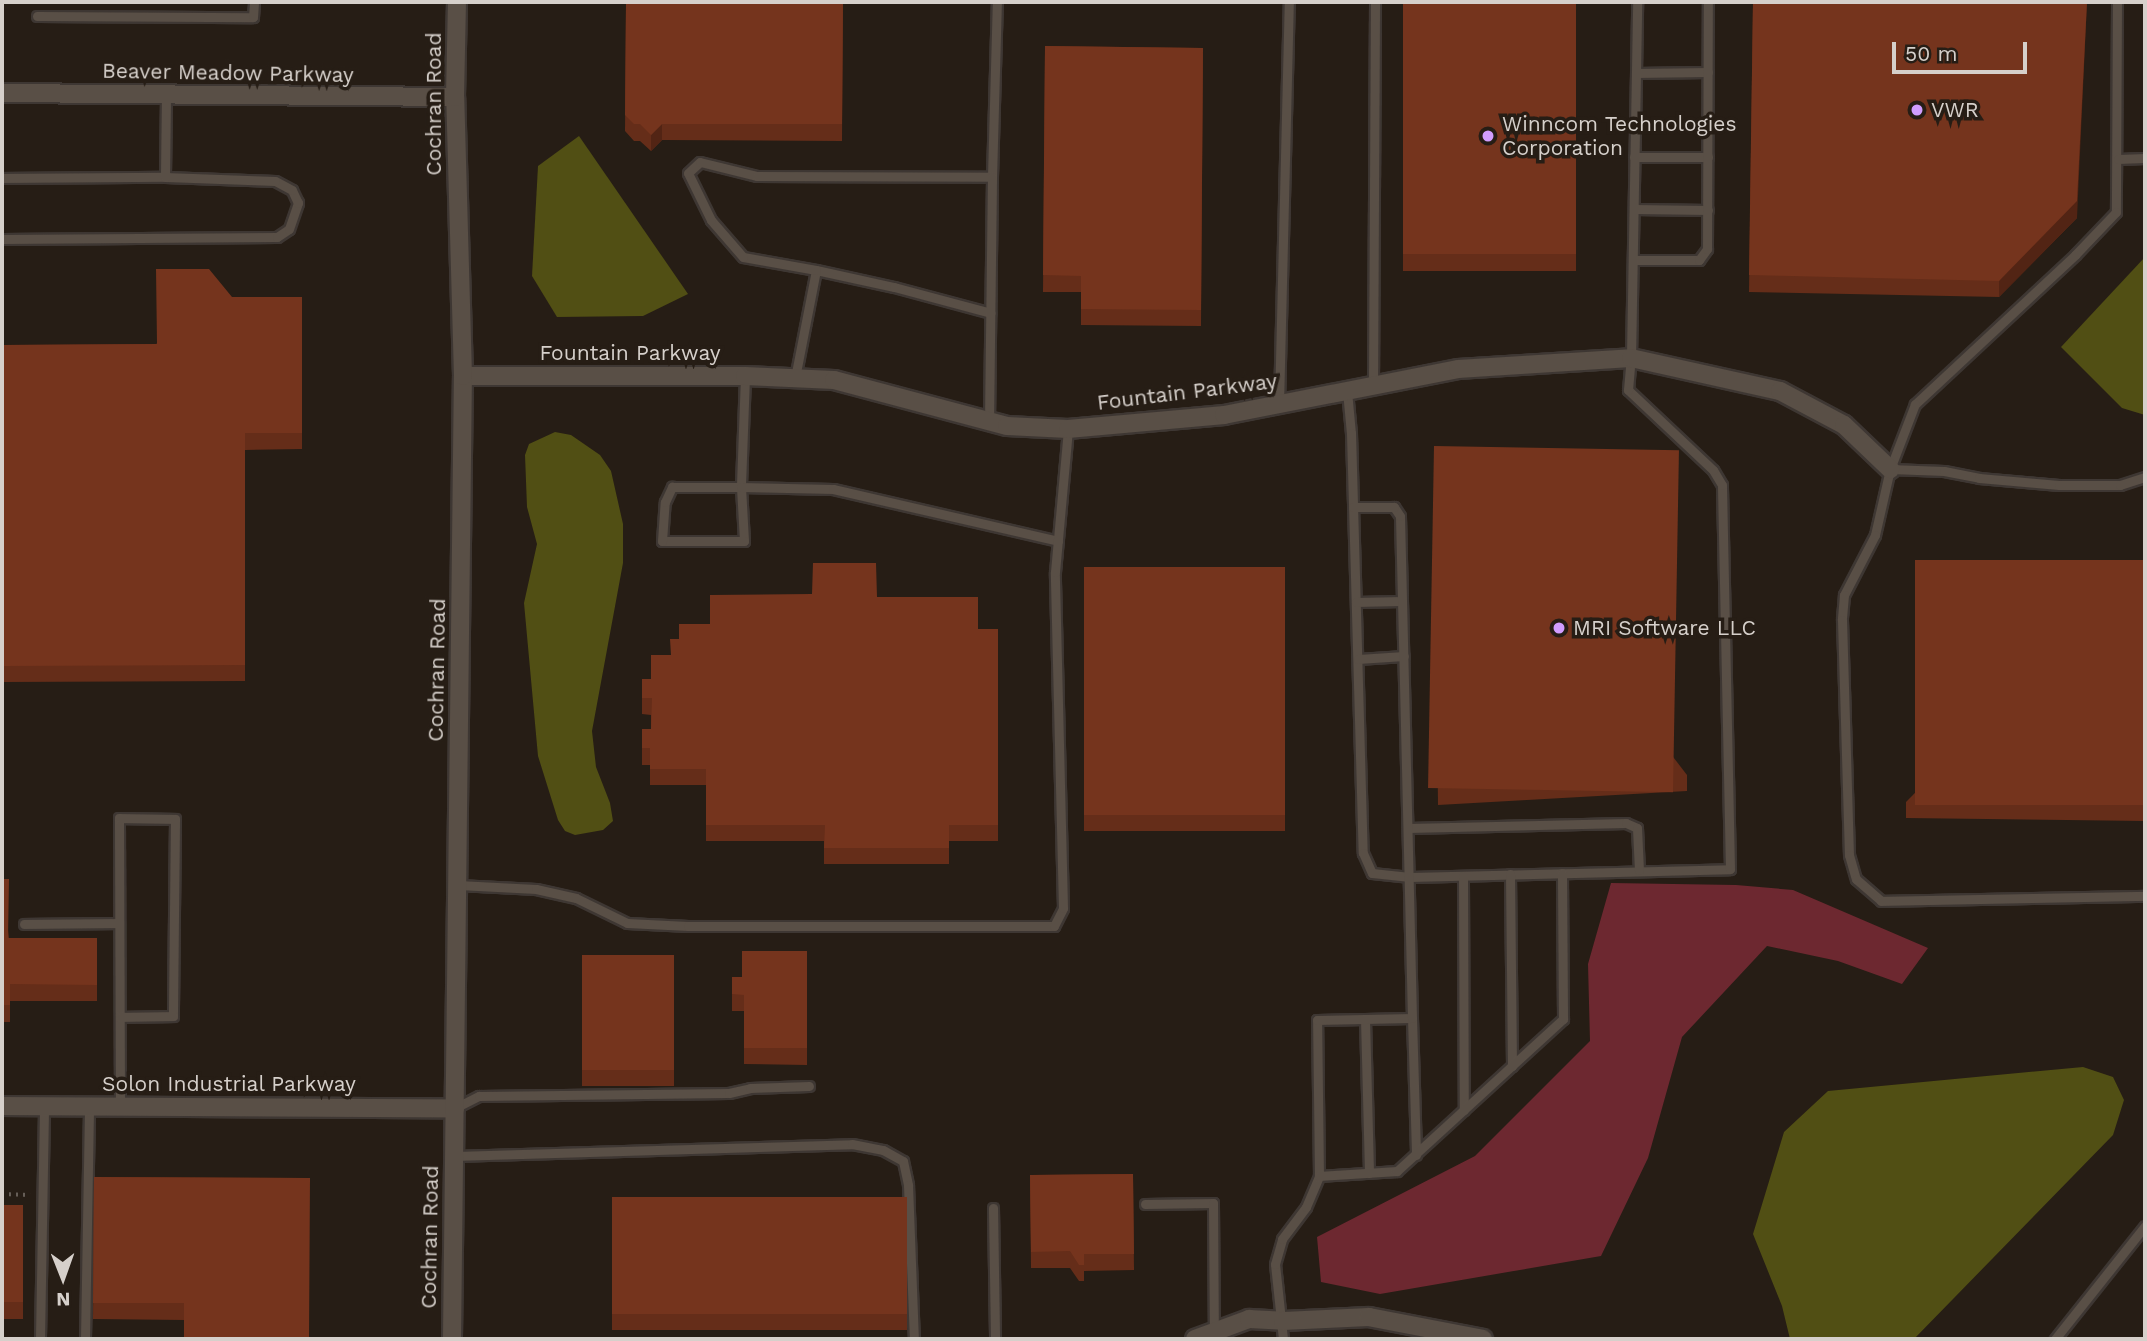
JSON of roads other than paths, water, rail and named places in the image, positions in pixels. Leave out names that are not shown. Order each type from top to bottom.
[{"type":"street","name":"Cochran Road","points":[[452,1339],[463,376],[455,97],[457,2]]},
{"type":"street","name":"Beaver Meadow Parkway","points":[[2,93],[455,97]]},
{"type":"street","name":"Fountain Parkway","points":[[463,376],[745,376],[834,380],[1007,426],[1068,429],[1224,415],[1458,369],[1631,358],[1780,391],[1844,425],[1890,469]]},
{"type":"street","name":"Solon Industrial Parkway","points":[[2,1106],[455,1108]]},
{"type":"street","points":[[1195,1339],[1249,1319],[1283,1330],[1370,1317],[1483,1339]]},
{"type":"lane","points":[[37,16],[254,17],[254,2]]},
{"type":"lane","points":[[989,421],[992,177],[998,2]]},
{"type":"lane","points":[[1279,404],[1289,2]]},
{"type":"lane","points":[[1373,386],[1375,2]]},
{"type":"lane","points":[[1347,391],[1363,853],[1372,873],[1410,877],[1731,869],[1721,485],[1713,470],[1628,390],[1631,358],[1637,2]]},
{"type":"lane","points":[[1633,260],[1699,260],[1707,249],[1708,2]]},
{"type":"lane","points":[[2117,2],[2116,212],[2075,255],[1915,404],[1890,469],[1875,535],[1844,596],[1842,620],[1849,855],[1856,879],[1881,901],[2145,896]]},
{"type":"lane","points":[[1636,73],[1708,72]]},
{"type":"lane","points":[[165,177],[166,95]]},
{"type":"lane","points":[[1634,157],[1707,157]]},
{"type":"lane","points":[[2118,159],[2145,158]]},
{"type":"lane","points":[[991,313],[894,287],[743,257],[711,220],[688,173],[700,162],[757,176],[992,177]]},
{"type":"lane","points":[[2,178],[165,177],[275,181],[292,190],[298,202],[289,229],[277,237],[2,239]]},
{"type":"lane","points":[[1633,209],[1707,210]]},
{"type":"lane","points":[[795,378],[816,270]]},
{"type":"lane","points":[[745,376],[741,487],[744,541],[662,541],[665,502],[672,487],[741,487],[832,489],[1058,541]]},
{"type":"lane","points":[[458,885],[536,889],[576,898],[627,923],[688,926],[1054,926],[1063,908],[1055,572],[1068,429]]},
{"type":"lane","points":[[1890,469],[1944,471],[1979,478],[2059,485],[2120,485],[2145,477]]},
{"type":"lane","points":[[1353,507],[1394,507],[1400,516],[1416,1155]]},
{"type":"lane","points":[[1356,602],[1402,601]]},
{"type":"lane","points":[[1358,659],[1404,656]]},
{"type":"lane","points":[[120,1017],[173,1016],[175,818],[119,818],[120,1107]]},
{"type":"lane","points":[[1408,828],[1626,823],[1637,828],[1639,870]]},
{"type":"lane","points":[[1320,1176],[1397,1171],[1563,1020],[1562,873]]},
{"type":"lane","points":[[1510,874],[1512,1066]]},
{"type":"lane","points":[[1463,876],[1464,1110]]},
{"type":"lane","points":[[24,924],[119,923]]},
{"type":"lane","points":[[1283,1330],[1275,1264],[1282,1239],[1306,1206],[1320,1176],[1317,1020],[1412,1018]]},
{"type":"lane","points":[[1365,1019],[1369,1173]]},
{"type":"lane","points":[[455,1108],[478,1097],[729,1093],[750,1088],[809,1086]]},
{"type":"lane","points":[[40,1339],[44,1106]]},
{"type":"lane","points":[[85,1339],[89,1106]]},
{"type":"lane","points":[[454,1156],[852,1144],[883,1150],[902,1161],[908,1185],[914,1339]]},
{"type":"lane","points":[[1145,1204],[1213,1203],[1214,1332]]},
{"type":"lane","points":[[993,1208],[995,1339]]},
{"type":"lane","points":[[2055,1339],[2145,1226]]},
{"type":"place","name":"VWR","points":[[1917,110]]},
{"type":"place","name":"Winncom Technologies Corporation","points":[[1488,136]]},
{"type":"place","name":"MRI Software LLC","points":[[1559,628]]}]
